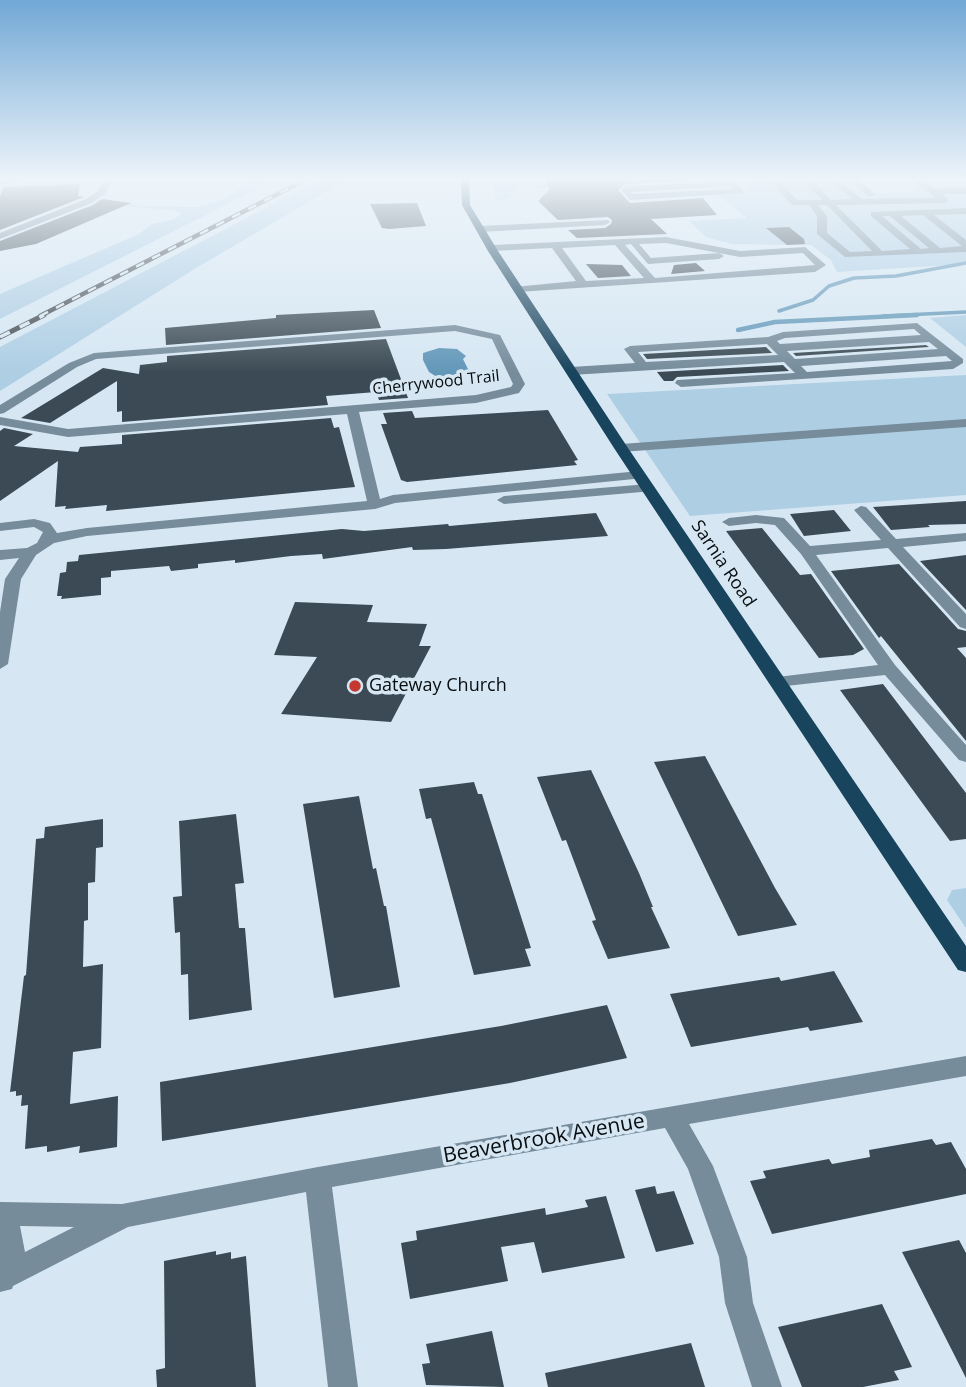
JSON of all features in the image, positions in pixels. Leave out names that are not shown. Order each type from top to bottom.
[{"type":"main road","name":"Sarnia Road","points":[[489,244],[621,449],[966,964]]},
{"type":"street","points":[[492,248],[595,244]]},
{"type":"street","points":[[518,289],[815,270],[821,265],[805,250],[643,264],[619,244]]},
{"type":"street","points":[[622,244],[635,246],[647,244]]},
{"type":"street","points":[[686,244],[740,254]]},
{"type":"street","points":[[834,244],[848,255],[966,247]]},
{"type":"street","points":[[870,244],[880,254]]},
{"type":"street","points":[[909,244],[919,252]]},
{"type":"street","points":[[929,244],[937,250]]},
{"type":"street","points":[[555,245],[583,284]]},
{"type":"street","points":[[635,246],[652,281]]},
{"type":"street","points":[[681,383],[953,365],[959,361],[917,326],[783,335],[781,352]]},
{"type":"street","name":"Cherrywood Trail","points":[[0,410],[73,365],[94,356],[455,328],[496,337],[519,384],[515,390],[476,399],[68,433],[0,421]]},
{"type":"street","points":[[643,366],[630,349],[948,352]]},
{"type":"street","points":[[571,371],[781,352]]},
{"type":"street","points":[[781,352],[804,376]]},
{"type":"street","points":[[352,409],[375,505]]},
{"type":"street","points":[[621,449],[966,423]]},
{"type":"street","points":[[0,664],[13,579],[30,552],[48,534],[375,505],[394,510],[643,481]]},
{"type":"street","points":[[861,510],[966,625]]},
{"type":"street","points":[[729,522],[756,519],[779,521],[806,551],[889,669],[966,756]]},
{"type":"street","points":[[0,527],[34,523],[48,534]]},
{"type":"street","points":[[806,551],[966,537]]},
{"type":"street","points":[[13,579],[0,556],[30,552]]},
{"type":"street","points":[[777,682],[889,669]]},
{"type":"street","name":"Beaverbrook Avenue","points":[[0,1214],[122,1216],[318,1178],[966,1066]]},
{"type":"street","points":[[672,1116],[700,1166],[733,1257],[739,1303],[767,1387]]},
{"type":"street","points":[[318,1178],[342,1387]]},
{"type":"street","name":"Beaverbrook Avenue","points":[[2,1279],[122,1216]]},
{"type":"street","points":[[0,1221],[8,1229],[12,1251],[2,1279]]},
{"type":"shaded area","points":[[116,244],[149,244],[0,319],[0,294]]},
{"type":"shaded area","points":[[197,244],[237,244],[0,391],[0,347]]},
{"type":"shaded area","points":[[732,244],[966,244],[966,264],[837,272],[831,260],[811,245]]},
{"type":"shaded area","points":[[966,315],[966,347],[930,318]]},
{"type":"shaded area","points":[[439,348],[457,349],[466,356],[463,359],[469,371],[463,378],[440,379],[429,372],[423,360],[423,353]]},
{"type":"shaded area","points":[[966,375],[966,495],[690,516],[607,394]]},
{"type":"shaded area","points":[[966,888],[966,928],[947,900],[952,890]]},
{"type":"building","points":[[0,244],[37,244],[36,244],[0,251]]},
{"type":"building","points":[[696,263],[705,271],[671,274],[674,265]]},
{"type":"building","points":[[586,264],[622,265],[631,276],[598,278]]},
{"type":"building","points":[[374,310],[381,328],[166,345],[165,328],[276,318],[276,315]]},
{"type":"building","points":[[386,339],[408,398],[379,400],[376,392],[326,396],[328,405],[122,422],[122,411],[117,412],[117,381],[50,423],[21,418],[103,368],[139,374],[140,365],[167,362],[167,356]]},
{"type":"building","points":[[926,345],[929,347],[796,356],[793,353]]},
{"type":"building","points":[[766,347],[772,353],[647,359],[643,354]]},
{"type":"building","points":[[783,365],[789,371],[677,377],[673,381],[664,381],[657,372]]},
{"type":"building","points":[[548,410],[578,460],[574,461],[577,465],[407,482],[401,480],[381,424],[387,424],[383,413],[412,411],[415,418]]},
{"type":"building","points":[[331,418],[334,428],[339,427],[355,487],[106,511],[107,505],[65,509],[66,506],[55,507],[58,461],[0,501],[0,431],[4,428],[33,434],[14,446],[78,452],[80,447],[122,444],[122,435]]},
{"type":"building","points":[[966,501],[966,524],[891,530],[873,507]]},
{"type":"building","points":[[834,510],[851,531],[804,536],[790,514]]},
{"type":"building","points":[[596,513],[608,536],[446,549],[413,550],[412,547],[323,559],[322,554],[235,563],[235,560],[198,564],[198,568],[171,571],[169,566],[111,571],[111,577],[101,578],[101,595],[61,599],[62,596],[57,596],[60,573],[66,572],[67,562],[78,561],[79,555],[342,529],[364,531],[449,526]]},
{"type":"building","points":[[762,528],[800,575],[811,574],[864,649],[853,655],[819,658],[726,531]]},
{"type":"building","points":[[966,555],[966,610],[920,561]]},
{"type":"building","points":[[899,564],[958,629],[966,631],[966,647],[957,648],[966,658],[966,741],[881,636],[879,638],[831,571]]},
{"type":"building","name":"Gateway Church","points":[[295,602],[373,605],[367,622],[427,624],[419,646],[431,646],[391,722],[281,714],[317,657],[274,655]]},
{"type":"building","points":[[883,684],[966,793],[966,839],[950,841],[840,690]]},
{"type":"building","points":[[705,756],[797,925],[738,936],[654,762]]},
{"type":"building","points":[[591,770],[670,948],[608,959],[592,921],[596,920],[566,840],[562,841],[537,777]]},
{"type":"building","points":[[474,782],[478,794],[482,794],[531,948],[525,949],[531,966],[474,975],[431,818],[426,819],[419,789]]},
{"type":"building","points":[[359,796],[373,869],[376,868],[386,906],[400,987],[334,998],[303,804]]},
{"type":"building","points":[[236,814],[244,883],[235,884],[239,928],[245,928],[252,1010],[189,1020],[188,974],[181,975],[180,932],[175,933],[173,897],[182,896],[179,821]]},
{"type":"building","points":[[103,819],[103,847],[96,848],[95,882],[88,883],[88,920],[84,921],[83,967],[103,964],[101,1048],[73,1052],[70,1104],[118,1096],[117,1147],[79,1153],[80,1146],[47,1152],[47,1146],[25,1149],[28,1105],[21,1106],[22,1095],[16,1096],[16,1091],[10,1092],[26,975],[36,839],[44,838],[45,827]]},
{"type":"building","points":[[834,971],[863,1022],[810,1031],[808,1027],[691,1047],[670,994],[779,977],[781,981]]},
{"type":"building","points":[[607,1005],[627,1058],[510,1083],[162,1141],[160,1082],[501,1026]]},
{"type":"building","points":[[932,1139],[936,1145],[951,1142],[966,1169],[966,1194],[772,1234],[750,1181],[766,1178],[763,1171],[829,1159],[832,1164],[870,1157],[869,1150]]},
{"type":"building","points":[[655,1186],[657,1194],[674,1191],[694,1244],[656,1252],[635,1190]]},
{"type":"building","points":[[606,1196],[625,1258],[542,1273],[534,1242],[501,1247],[508,1281],[410,1299],[401,1243],[417,1240],[416,1231],[545,1208],[546,1215],[588,1207],[585,1200]]},
{"type":"building","points":[[959,1240],[966,1253],[966,1378],[902,1252]]},
{"type":"building","points":[[216,1251],[216,1255],[231,1252],[231,1259],[246,1256],[256,1387],[157,1387],[156,1370],[165,1368],[164,1261]]},
{"type":"building","points":[[882,1304],[912,1367],[894,1371],[899,1380],[863,1387],[802,1387],[778,1327]]},
{"type":"building","points":[[492,1331],[504,1387],[426,1385],[422,1364],[430,1363],[426,1344]]},
{"type":"building","points":[[691,1343],[705,1387],[548,1387],[545,1373]]},
{"type":"waterway","points":[[779,311],[813,300],[829,286],[854,278],[896,276],[966,263]]},
{"type":"waterway","points":[[883,316],[966,312]]},
{"type":"waterway","points":[[738,330],[775,322],[917,315]]},
{"type":"railway","points":[[40,316],[181,244]]},
{"type":"railway","points":[[0,337],[44,315]]},
{"type":"place","name":"Gateway Church","points":[[355,686]]}]
